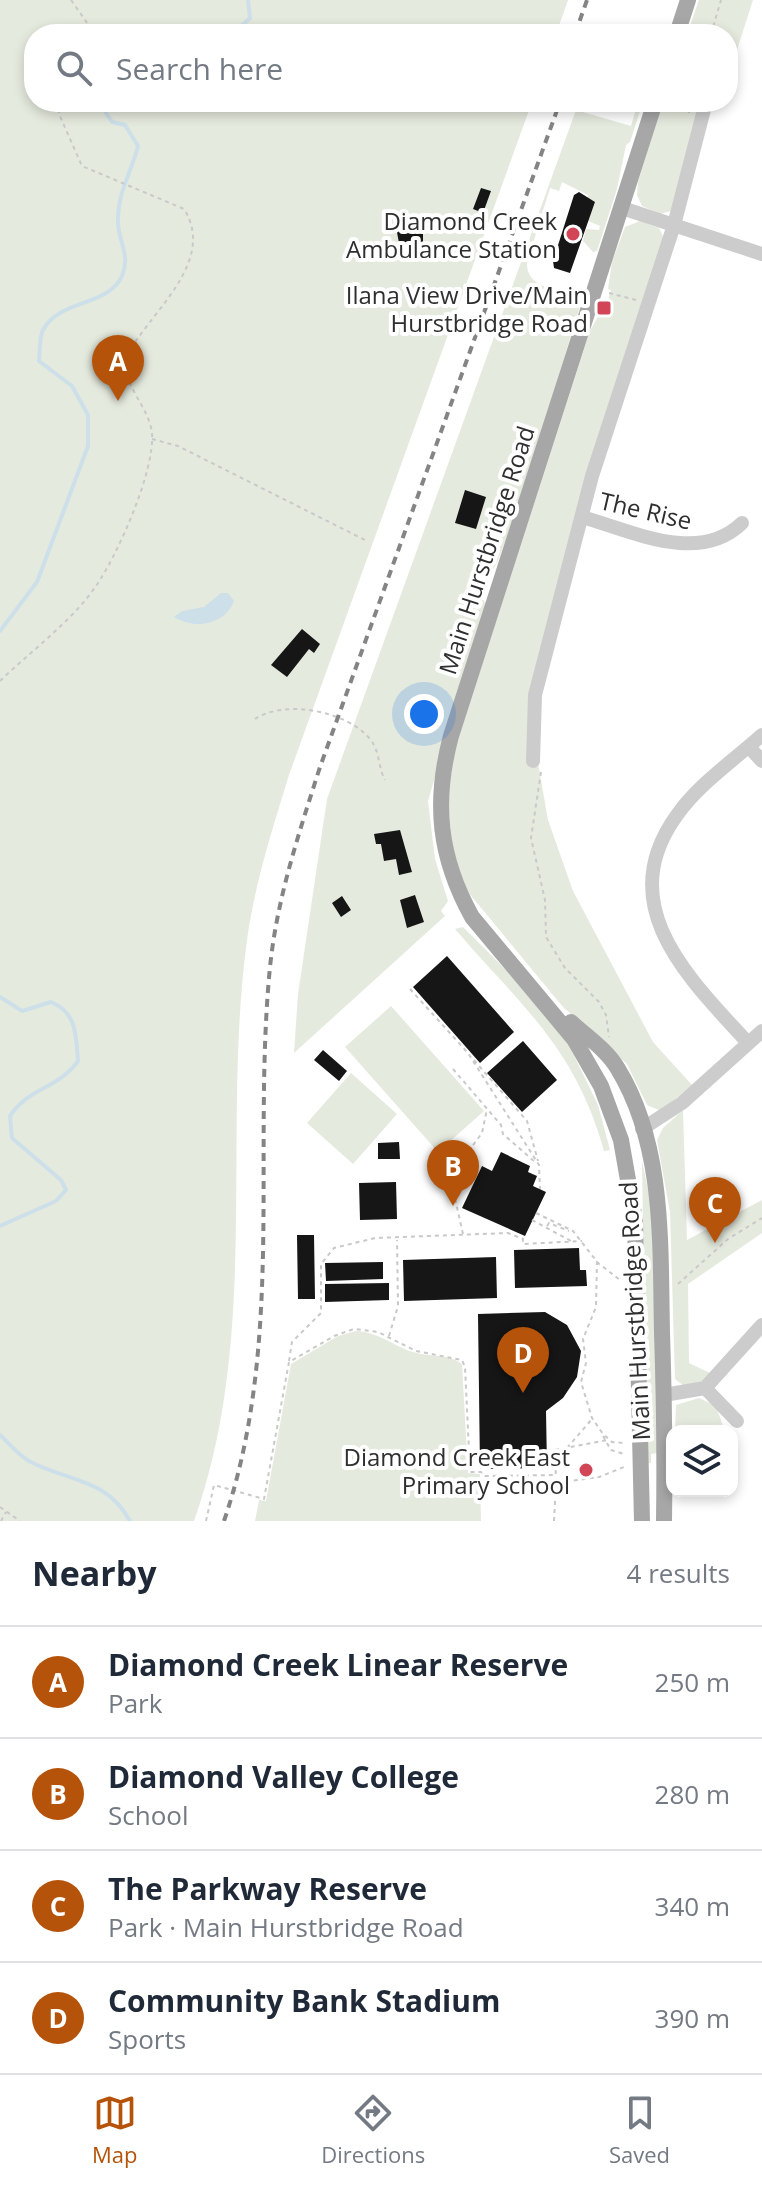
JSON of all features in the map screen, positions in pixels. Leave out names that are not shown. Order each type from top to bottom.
[{"type":"main road","points":[[680,24],[688,0]]},
{"type":"main road","name":"Main Hurstbridge Road","points":[[652,112],[451,736],[439,799],[442,840],[458,891],[472,917],[540,994],[616,1064],[642,1129],[659,1216],[664,1521]]},
{"type":"main road","name":"Main Hurstbridge Road","points":[[540,994],[592,1068],[621,1140],[635,1220],[642,1521]]},
{"type":"main road","points":[[621,1140],[642,1129]]},
{"type":"street","points":[[537,762],[535,695],[582,517],[674,225],[703,112]]},
{"type":"street","points":[[622,208],[762,254]]},
{"type":"street","name":"The Rise","points":[[582,517],[696,545],[720,540],[742,523]]},
{"type":"street","points":[[748,1043],[667,947],[655,911],[653,882],[658,854],[677,815],[762,735]]},
{"type":"street","points":[[749,747],[762,761]]},
{"type":"street","points":[[642,1129],[672,1111],[762,1031]]},
{"type":"street","points":[[664,1395],[705,1388],[762,1325]]},
{"type":"street","points":[[705,1388],[737,1421]]},
{"type":"path","points":[[71,0],[88,24]]},
{"type":"path","points":[[714,24],[721,0]]},
{"type":"path","points":[[0,681],[96,587],[148,474],[151,438],[146,411],[128,376],[125,359],[189,266],[192,233],[184,209],[82,166],[59,112]]},
{"type":"path","points":[[607,300],[610,291],[649,304]]},
{"type":"path","points":[[151,438],[178,446],[367,541]]},
{"type":"path","points":[[255,719],[268,711],[284,709],[326,715],[352,725],[375,747],[385,780]]},
{"type":"path","points":[[537,762],[531,838],[545,900],[546,937],[565,968],[599,1002],[606,1015],[610,1041]]},
{"type":"path","points":[[410,989],[527,1121],[539,1165],[540,1189]]},
{"type":"path","points":[[468,1053],[539,1165]]},
{"type":"path","points":[[453,1069],[501,1125],[503,1134],[539,1165]]},
{"type":"path","points":[[463,1235],[452,1185],[457,1167],[482,1133],[487,1109]]},
{"type":"path","points":[[536,1213],[573,1231],[597,1261],[620,1280]]},
{"type":"path","points":[[678,1284],[720,1245],[762,1218]]},
{"type":"path","points":[[532,1220],[572,1239],[570,1242]]},
{"type":"path","points":[[547,1227],[549,1223],[573,1231]]},
{"type":"path","points":[[206,1521],[214,1485],[264,1499],[292,1342],[322,1309],[321,1264],[327,1252],[365,1240],[508,1233],[523,1239],[523,1244],[582,1241]]},
{"type":"path","points":[[389,1337],[398,1313],[397,1238]]},
{"type":"path","points":[[597,1261],[596,1307],[583,1339],[586,1363],[581,1382],[592,1418],[611,1450],[624,1454]]},
{"type":"path","points":[[289,1362],[350,1329],[370,1330],[416,1351],[455,1357],[464,1364],[470,1472],[481,1472],[485,1476],[556,1475]]},
{"type":"path","points":[[567,1448],[592,1418]]},
{"type":"path","points":[[554,1521],[555,1450],[607,1440],[624,1443]]},
{"type":"path","points":[[556,1483],[599,1477],[624,1467]]},
{"type":"path","points":[[0,1507],[20,1521]]},
{"type":"path","points":[[1,1521],[6,1511]]},
{"type":"shaded area","points":[[0,0],[568,0],[560,24],[24,24],[24,112],[528,112],[289,775],[259,877],[247,940],[240,1012],[236,1232],[227,1378],[214,1450],[194,1521],[0,1521]]},
{"type":"shaded area","points":[[699,0],[753,0],[738,47],[738,24],[691,24]]},
{"type":"shaded area","points":[[575,112],[631,126],[635,112],[640,112],[630,142],[626,145],[617,189],[597,251],[593,252],[583,241],[586,229],[599,230],[600,226],[588,221],[595,203],[587,200],[588,195],[562,182],[559,191],[550,188],[527,263],[528,272],[539,284],[582,300],[517,510],[497,563],[492,571],[470,584],[463,594],[469,597],[478,591],[486,604],[428,801],[435,859],[448,901],[441,911],[445,916],[294,1053],[298,994],[327,799]]},
{"type":"shaded area","points":[[660,112],[700,112],[671,211],[660,214],[642,206],[637,195],[638,182]]},
{"type":"shaded area","points":[[640,221],[659,228],[664,238],[545,638],[538,763],[548,820],[573,891],[653,1042],[692,1085],[661,1111],[647,1105],[627,1064],[563,1007],[468,892],[454,855],[446,807],[455,749],[590,331],[602,309],[605,310],[611,290],[608,289],[612,262],[625,227]]},
{"type":"shaded area","points":[[221,593],[228,593],[234,601],[217,620],[200,624],[174,617],[182,611],[204,607]]},
{"type":"shaded area","points":[[463,927],[521,985],[565,1037],[598,1105],[610,1150],[604,1151],[592,1114],[561,1054],[523,1005],[455,929]]},
{"type":"shaded area","points":[[391,1006],[484,1111],[438,1152],[345,1047]]},
{"type":"shaded area","points":[[351,1073],[397,1114],[353,1164],[307,1123]]},
{"type":"shaded area","points":[[683,1110],[687,1240],[762,1200],[762,1233],[688,1284],[689,1363],[712,1374],[700,1383],[684,1386],[675,1379],[670,1212],[657,1140],[663,1128]]},
{"type":"shaded area","points":[[642,1161],[652,1208],[658,1453],[651,1454],[651,1463],[647,1463]]},
{"type":"shaded area","points":[[356,1331],[373,1334],[409,1351],[446,1357],[462,1364],[468,1473],[480,1474],[481,1521],[255,1521],[259,1500],[266,1501],[291,1364],[338,1336]]},
{"type":"shaded area","points":[[699,1398],[716,1406],[723,1425],[675,1425],[676,1405]]},
{"type":"building","points":[[481,188],[491,191],[483,213],[473,209]]},
{"type":"building","name":"Diamond Creek Ambulance Station","points":[[579,192],[595,202],[570,273],[554,268],[553,261],[574,195]]},
{"type":"building","points":[[405,216],[423,216],[423,242],[399,243],[396,227],[405,227]]},
{"type":"building","points":[[431,242],[446,247],[442,258],[427,253]]},
{"type":"building","points":[[465,490],[486,497],[476,529],[455,523]]},
{"type":"building","points":[[302,629],[320,644],[314,653],[309,649],[287,677],[271,665]]},
{"type":"building","points":[[400,830],[412,872],[399,875],[396,859],[384,861],[381,844],[376,844],[374,834]]},
{"type":"building","points":[[415,895],[424,922],[407,928],[400,900]]},
{"type":"building","points":[[342,896],[351,910],[341,917],[332,903]]},
{"type":"building","points":[[447,956],[514,1032],[480,1063],[413,987]]},
{"type":"building","points":[[523,1041],[557,1080],[522,1112],[487,1073]]},
{"type":"building","points":[[323,1050],[347,1071],[339,1081],[314,1060]]},
{"type":"building","points":[[399,1142],[400,1159],[378,1159],[378,1143]]},
{"type":"building","points":[[501,1152],[530,1166],[528,1172],[537,1176],[533,1186],[546,1192],[525,1236],[462,1208],[482,1166],[492,1171]]},
{"type":"building","points":[[396,1182],[397,1219],[360,1220],[359,1183]]},
{"type":"building","points":[[297,1235],[314,1235],[315,1299],[298,1299]]},
{"type":"building","points":[[579,1248],[580,1270],[586,1270],[587,1286],[515,1288],[514,1250]]},
{"type":"building","points":[[496,1257],[497,1298],[404,1301],[403,1260]]},
{"type":"building","points":[[383,1262],[383,1279],[326,1281],[325,1263]]},
{"type":"building","points":[[389,1283],[389,1300],[325,1302],[325,1284]]},
{"type":"building","points":[[545,1312],[567,1325],[581,1351],[577,1377],[563,1398],[546,1411],[547,1468],[480,1469],[478,1314]]},
{"type":"waterway","points":[[244,24],[250,18],[248,0]]},
{"type":"waterway","points":[[0,631],[37,582],[88,446],[88,415],[72,386],[39,361],[40,341],[50,320],[71,307],[106,293],[122,276],[125,255],[118,212],[138,146],[125,125],[112,122],[106,112]]},
{"type":"waterway","points":[[0,997],[22,1011],[51,1002],[60,1007],[74,1026],[78,1061],[62,1077],[26,1099],[10,1116],[12,1138],[61,1180],[66,1190],[56,1201],[0,1226]]},
{"type":"waterway","points":[[0,1435],[29,1461],[97,1488],[109,1496],[130,1521]]},
{"type":"railway","points":[[579,24],[587,0]]},
{"type":"railway","points":[[224,1521],[243,1453],[261,1316],[265,1036],[273,941],[283,891],[320,767],[556,112]]},
{"type":"place","name":"Diamond Creek Ambulance Station","points":[[573,234]]},
{"type":"place","name":"Ilana View Drive/Main Hurstbridge Road","points":[[604,308]]},
{"type":"place","name":"Diamond Creek Linear Reserve","points":[[118,401]]},
{"type":"place","name":"Diamond Valley College","points":[[453,1206]]},
{"type":"place","name":"The Parkway Reserve","points":[[715,1243]]},
{"type":"place","name":"Community Bank Stadium","points":[[523,1393]]},
{"type":"place","name":"Diamond Creek East Primary School","points":[[586,1470]]}]
